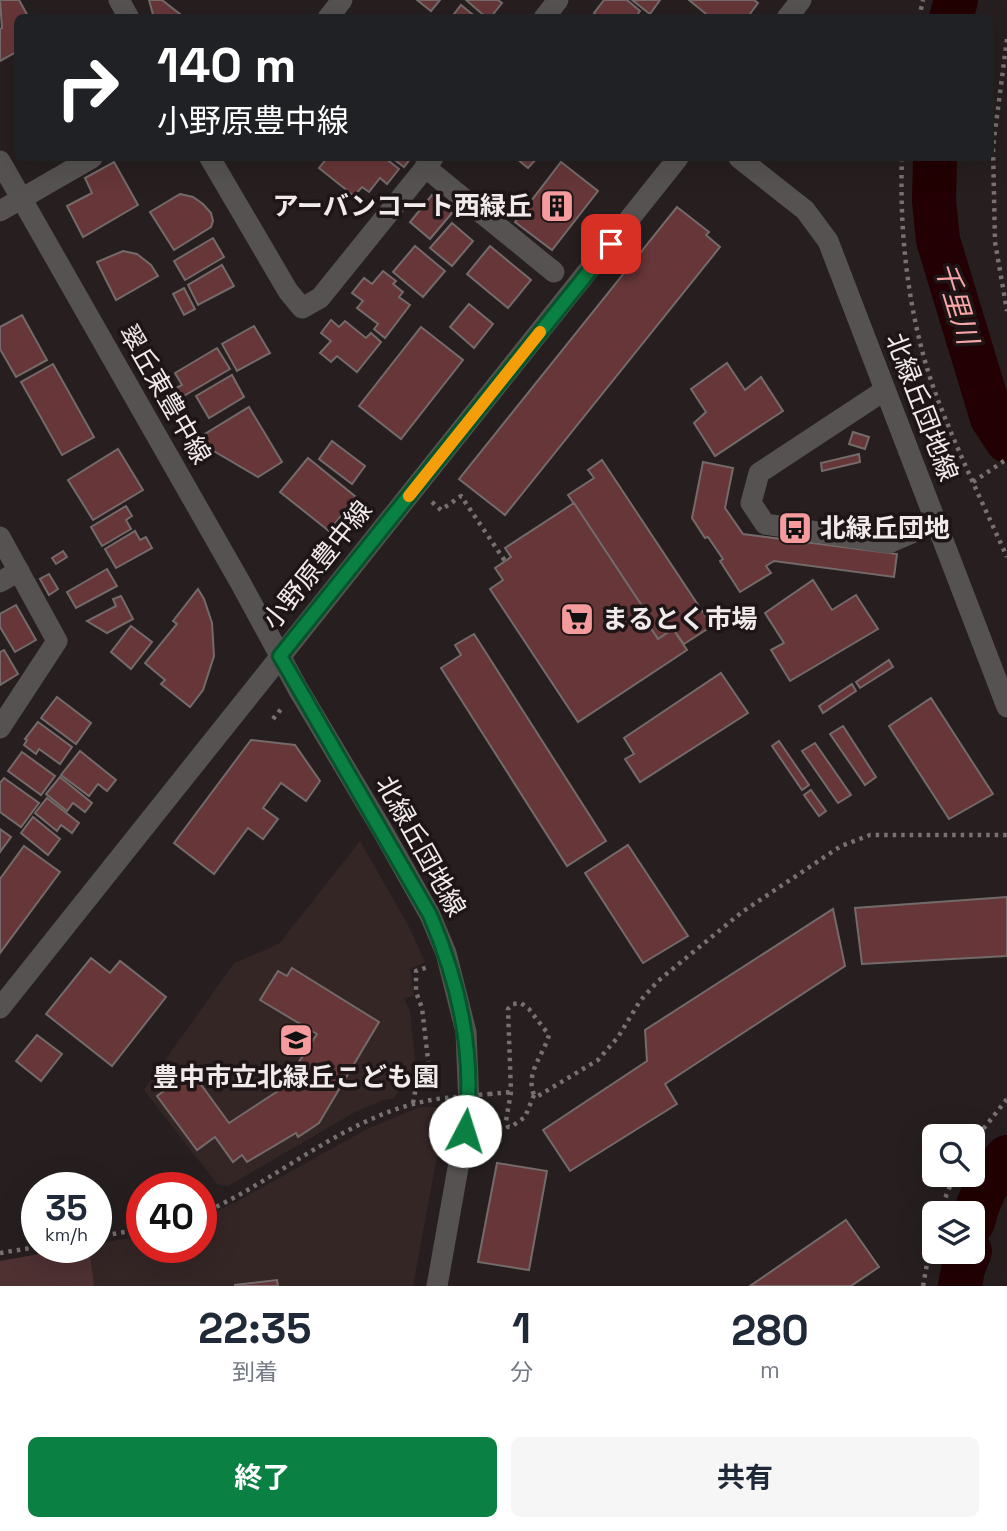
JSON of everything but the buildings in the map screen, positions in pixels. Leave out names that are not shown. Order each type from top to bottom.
[{"type":"street","points":[[331,14],[342,0]]},
{"type":"street","points":[[547,14],[558,0]]},
{"type":"street","points":[[790,14],[801,0]]},
{"type":"street","name":"翠丘東豊中線","points":[[0,161],[280,656]]},
{"type":"street","points":[[0,211],[87,161]]},
{"type":"street","points":[[214,161],[288,291],[302,308],[320,298],[429,162],[554,272]]},
{"type":"street","name":"小野原豊中線","points":[[0,1008],[676,161]]},
{"type":"street","name":"北緑丘団地線","points":[[743,161],[805,210],[828,242],[1007,707]]},
{"type":"street","points":[[885,390],[759,473],[751,503],[765,524],[889,543],[937,522]]},
{"type":"street","points":[[0,537],[57,641],[0,728]]},
{"type":"street","points":[[0,583],[19,571]]},
{"type":"street","name":"北緑丘団地線","points":[[280,656],[430,915],[446,953],[453,979],[466,1032],[469,1106],[437,1286]]},
{"type":"path","points":[[994,139],[1007,39]]},
{"type":"path","points":[[902,161],[905,249],[917,328],[936,394],[1007,557]]},
{"type":"path","points":[[993,161],[995,242],[1007,311]]},
{"type":"path","points":[[973,482],[1007,459]]},
{"type":"path","points":[[432,502],[441,510],[460,496],[505,561]]},
{"type":"path","points":[[274,719],[282,708]]},
{"type":"path","points":[[534,1095],[538,1096],[551,1089],[598,1060],[618,1037],[640,1001],[658,981],[742,912],[841,846],[870,835],[1007,835]]},
{"type":"path","points":[[413,1102],[416,1087],[429,1068],[423,1012],[416,992],[416,971],[432,965]]},
{"type":"path","points":[[521,1003],[529,1009],[549,1035],[545,1049],[532,1070],[531,1088],[534,1095],[525,1117],[508,1127],[506,1121],[511,1092],[508,1009],[513,1004],[521,1003]]},
{"type":"path","points":[[217,1205],[348,1131],[413,1102],[511,1092]]},
{"type":"path","points":[[985,1127],[1007,1099]]},
{"type":"path","points":[[0,1253],[21,1250]]},
{"type":"path","points":[[923,1286],[927,1264]]},
{"type":"shaded area","name":"豊中市立北緑丘こども園","points":[[360,841],[408,925],[425,962],[410,969],[414,996],[404,998],[410,1011],[416,1069],[394,1098],[355,1112],[228,1186],[217,1184],[217,1172],[208,1172],[144,1090],[234,963],[279,944]]},
{"type":"shaded area","points":[[419,1107],[446,1107],[413,1286],[0,1286],[0,1261],[21,1257],[21,1263],[112,1263],[112,1241],[126,1239],[126,1263],[217,1263],[217,1211],[367,1129]]},
{"type":"shaded area","points":[[21,1257],[21,1263],[91,1263],[94,1286],[0,1286],[0,1261]]},
{"type":"waterway","name":"千里川","points":[[952,14],[956,0]]},
{"type":"waterway","name":"千里川","points":[[935,161],[934,201],[938,240],[992,418],[1007,441]]},
{"type":"waterway","name":"千里川","points":[[979,1201],[995,1172],[1007,1157]]},
{"type":"waterway","name":"千里川","points":[[960,1286],[965,1264]]},
{"type":"slow traffic","points":[[409,496],[540,332]]},
{"type":"place","name":"アーバンコート西緑丘","points":[[557,206]]},
{"type":"place","name":"北緑丘団地","points":[[795,528]]},
{"type":"place","name":"まるとく市場","points":[[577,619]]},
{"type":"place","name":"豊中市立北緑丘こども園","points":[[296,1040]]},
{"type":"route","points":[[465,1131],[469,1106],[466,1032],[446,953],[430,915],[280,656],[611,244]]}]
